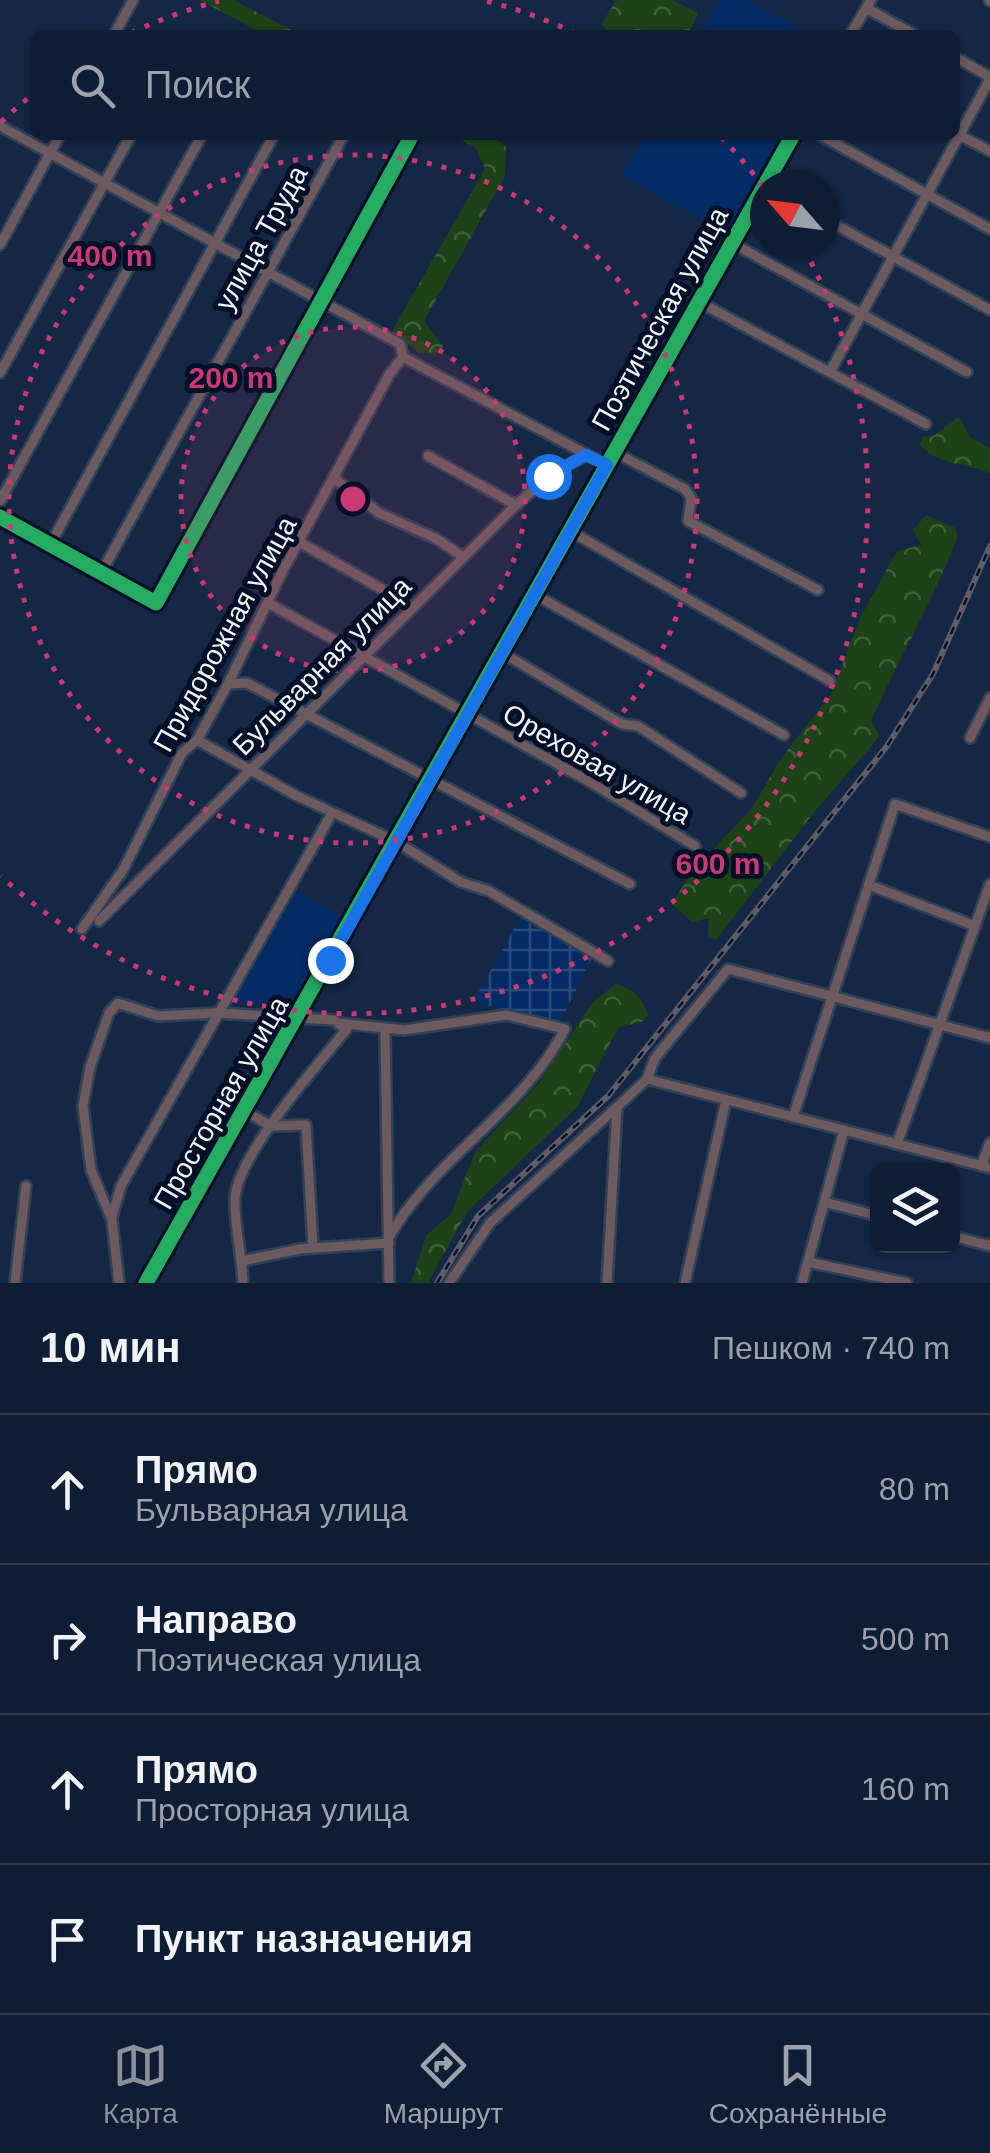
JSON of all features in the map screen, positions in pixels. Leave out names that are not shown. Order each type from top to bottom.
[{"type":"street","points":[[117,30],[133,0]]},
{"type":"street","points":[[853,30],[868,4],[907,30]]},
{"type":"street","points":[[960,60],[990,78],[960,130]]},
{"type":"street","points":[[0,126],[400,344],[402,357],[607,465]]},
{"type":"street","points":[[960,135],[990,152]]},
{"type":"street","points":[[0,245],[57,140]]},
{"type":"street","points":[[0,372],[128,140]]},
{"type":"street","points":[[0,502],[199,140]]},
{"type":"street","points":[[50,545],[271,140]]},
{"type":"street","name":"улица Труда","points":[[101,572],[341,140]]},
{"type":"street","points":[[0,518],[156,603],[409,140]]},
{"type":"street","name":"Поэтическая улица","points":[[773,170],[790,140]]},
{"type":"street","points":[[829,140],[990,229]]},
{"type":"street","points":[[830,372],[955,140]]},
{"type":"street","name":"Поэтическая улица","points":[[394,842],[750,211]]},
{"type":"street","points":[[840,227],[990,310]]},
{"type":"street","points":[[732,243],[968,372]]},
{"type":"street","points":[[699,302],[926,424]]},
{"type":"street","name":"Придорожная улица","points":[[82,929],[123,870],[182,753],[196,740],[228,684],[268,602],[402,357]]},
{"type":"street","points":[[614,452],[684,488],[691,498],[688,520],[818,590]]},
{"type":"street","name":"Бульварная улица","points":[[99,921],[516,505],[548,476],[586,455]]},
{"type":"street","points":[[428,456],[516,505]]},
{"type":"street","points":[[334,478],[379,513],[437,539],[463,557]]},
{"type":"street","points":[[570,530],[830,681]]},
{"type":"street","points":[[301,543],[394,596],[408,610]]},
{"type":"street","points":[[534,594],[784,734]]},
{"type":"street","name":"Ореховая улица","points":[[268,602],[695,846]]},
{"type":"street","points":[[501,652],[622,724],[638,726],[741,793]]},
{"type":"street","points":[[228,684],[247,682],[630,884]]},
{"type":"street","points":[[970,738],[990,698]]},
{"type":"street","points":[[196,740],[394,842],[608,961]]},
{"type":"street","points":[[793,1117],[895,804],[990,836]]},
{"type":"street","points":[[112,1220],[122,1186],[332,812]]},
{"type":"street","name":"Просторная улица","points":[[146,1283],[394,842]]},
{"type":"street","points":[[897,1144],[990,884]]},
{"type":"street","points":[[868,886],[975,926]]},
{"type":"street","points":[[448,1283],[490,1223],[647,1079],[655,1058],[728,969],[990,1038]]},
{"type":"street","points":[[119,1283],[112,1220],[91,1170],[83,1106],[109,1013],[118,1004],[158,1016],[217,1013],[298,1018],[342,1027],[376,1024],[385,1030],[492,1015],[566,1029],[545,1064],[407,1206],[389,1240]]},
{"type":"street","points":[[243,1283],[235,1195],[242,1172],[342,1027]]},
{"type":"street","points":[[385,1030],[390,1283]]},
{"type":"street","points":[[647,1079],[986,1167],[990,1144]]},
{"type":"street","points":[[686,1283],[726,1100]]},
{"type":"street","points":[[606,1283],[617,1106]]},
{"type":"street","points":[[244,1111],[271,1126],[306,1124],[313,1247]]},
{"type":"street","points":[[802,1283],[844,1130]]},
{"type":"street","points":[[16,1283],[26,1186]]},
{"type":"street","points":[[824,1202],[870,1214]]},
{"type":"street","points":[[960,1238],[990,1246]]},
{"type":"street","points":[[242,1261],[313,1247],[389,1240]]},
{"type":"street","points":[[808,1262],[907,1283]]},
{"type":"shaded area","points":[[719,0],[747,0],[801,30],[703,30]]},
{"type":"shaded area","points":[[642,140],[783,140],[767,170],[750,170],[750,200],[730,236],[622,176]]},
{"type":"shaded area","points":[[291,888],[346,918],[298,1005],[236,1004],[227,1000]]},
{"type":"shaded area","points":[[520,918],[592,958],[559,1024],[473,1002]]},
{"type":"green space","points":[[199,0],[233,0],[291,30],[256,30]]},
{"type":"green space","points":[[616,0],[672,0],[698,13],[690,30],[606,30],[602,24]]},
{"type":"green space","points":[[461,140],[497,140],[506,147],[505,176],[424,321],[443,346],[439,354],[419,353],[392,331],[485,169],[476,148]]},
{"type":"green space","points":[[959,417],[970,437],[990,448],[990,473],[944,460],[920,445],[922,437],[933,436]]},
{"type":"green space","points":[[926,515],[955,528],[958,536],[871,721],[879,735],[716,940],[708,936],[709,918],[692,922],[672,904],[690,874],[752,808],[782,757],[831,694],[860,618],[897,551],[921,545],[913,530]]},
{"type":"green space","points":[[616,984],[640,999],[648,1014],[644,1021],[618,1028],[577,1107],[467,1212],[428,1283],[411,1283],[426,1236],[451,1214],[475,1152],[539,1083],[593,1002]]},
{"type":"railway","points":[[437,1283],[478,1216],[608,1096],[887,746],[933,674],[990,546]]},
{"type":"cycle path","points":[[0,517],[156,603],[409,140]]},
{"type":"cycle path","points":[[146,1283],[790,140]]},
{"type":"route","points":[[330,960],[607,465],[586,455],[548,476]]}]
